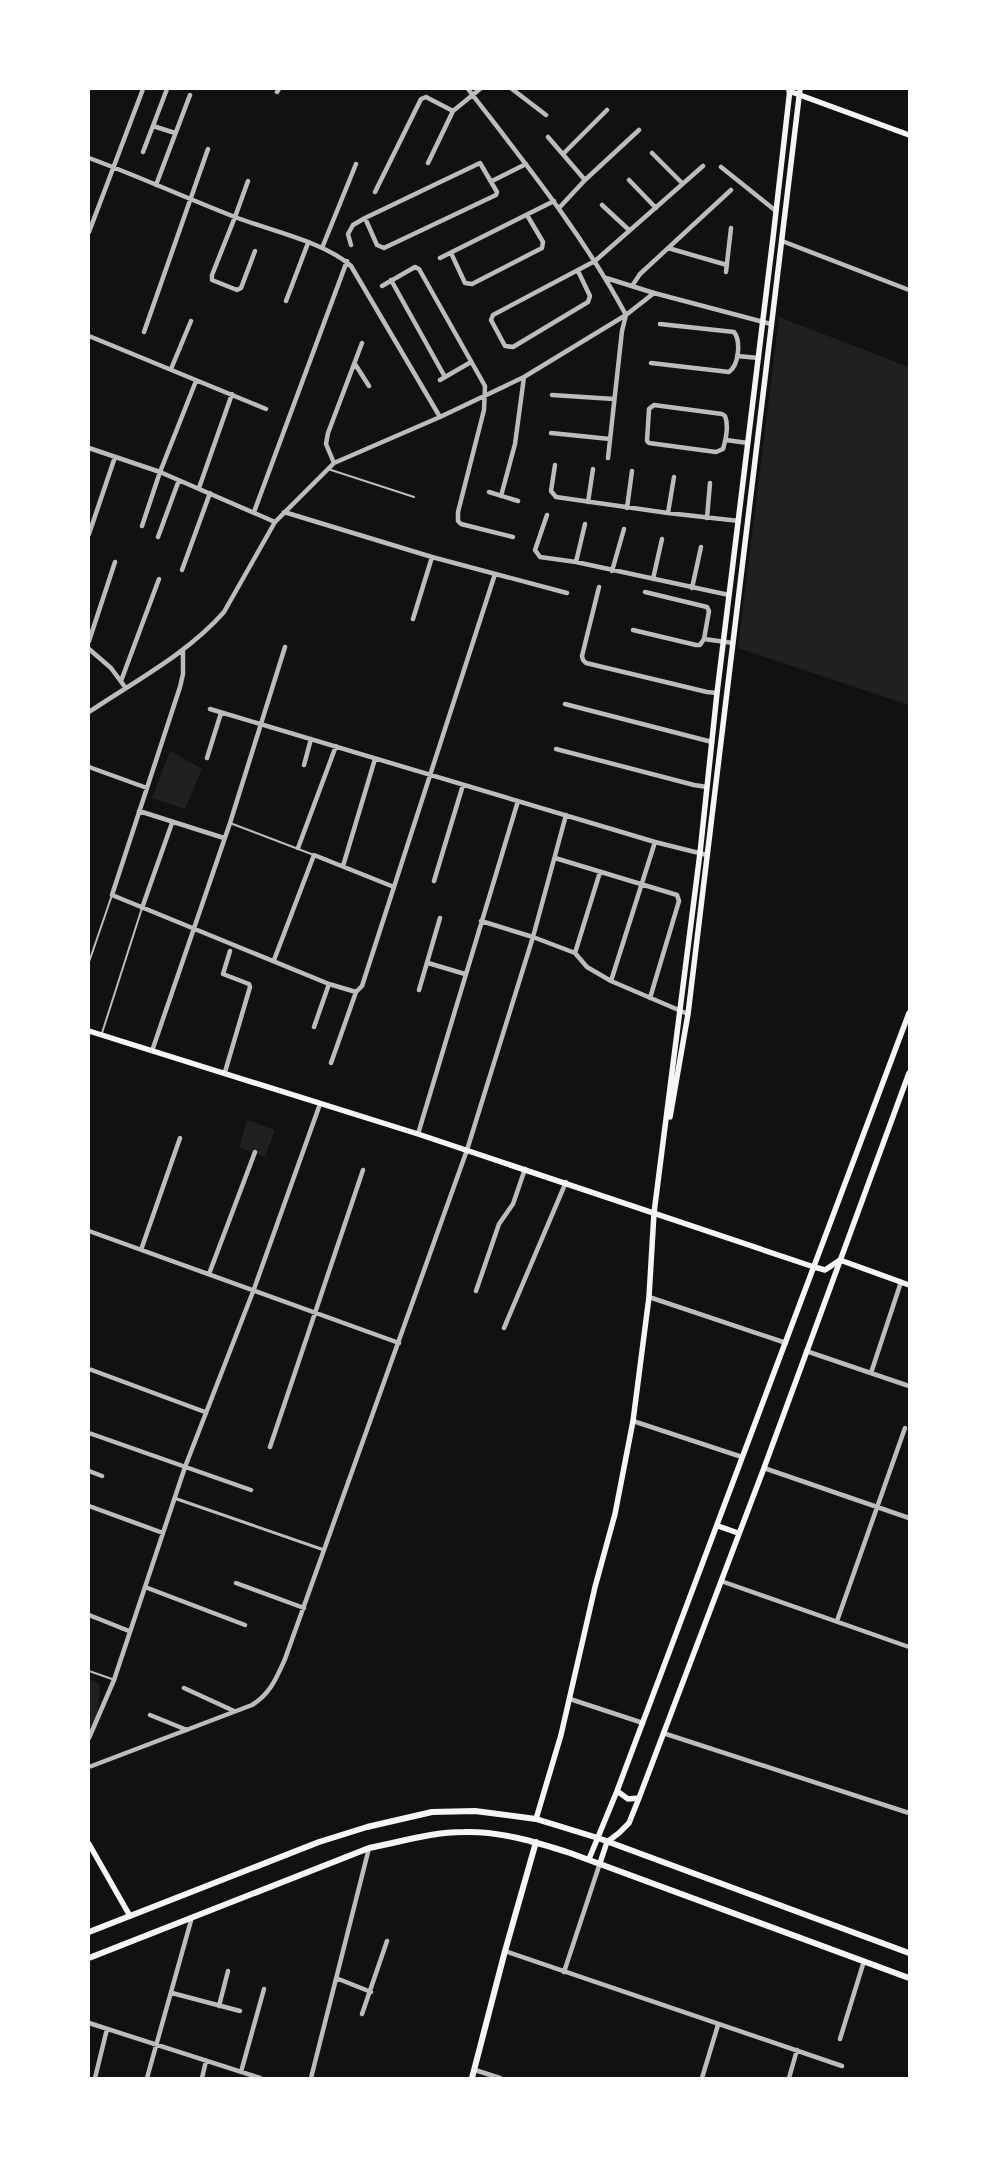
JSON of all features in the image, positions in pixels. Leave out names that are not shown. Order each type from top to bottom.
[{"type":"main road","points":[[536,1819],[570,1699],[595,1587],[615,1514],[633,1421],[649,1297],[654,1213],[700,853],[717,693],[759,358],[789,90],[799,92],[909,135]]},
{"type":"main road","points":[[654,1213],[688,1014],[799,92]]},
{"type":"main road","points":[[588,1859],[618,1791],[909,1013]]},
{"type":"main road","points":[[89,1031],[225,1072],[566,1182],[814,1267],[825,1270],[840,1260]]},
{"type":"main road","points":[[600,1863],[608,1842],[629,1823],[639,1798],[764,1468],[909,1073]]},
{"type":"main road","points":[[840,1260],[909,1285]]},
{"type":"main road","points":[[718,1526],[738,1533]]},
{"type":"main road","points":[[618,1791],[622,1797],[628,1800],[639,1798]]},
{"type":"main road","points":[[89,1932],[320,1842],[367,1827],[416,1815],[449,1811],[475,1811],[536,1819],[598,1838],[909,1954]]},
{"type":"main road","points":[[89,1958],[369,1848],[440,1834],[463,1832],[486,1833],[536,1842],[588,1859],[909,1978]]},
{"type":"main road","points":[[472,2078],[536,1842]]},
{"type":"main road","points":[[89,1844],[130,1916]]},
{"type":"street","points":[[89,232],[143,89]]},
{"type":"street","points":[[143,152],[167,89]]},
{"type":"street","points":[[468,89],[559,208],[606,278],[626,315],[608,458]]},
{"type":"street","points":[[428,163],[453,111],[480,89]]},
{"type":"street","points":[[512,89],[546,115]]},
{"type":"street","points":[[156,185],[190,95]]},
{"type":"street","points":[[375,192],[421,99],[426,97],[453,111]]},
{"type":"street","points":[[563,154],[607,110]]},
{"type":"street","points":[[152,126],[175,134]]},
{"type":"street","points":[[559,208],[585,180],[639,130]]},
{"type":"street","points":[[548,137],[585,180]]},
{"type":"street","points":[[144,332],[208,149]]},
{"type":"street","points":[[652,153],[682,183]]},
{"type":"street","points":[[89,158],[235,218],[322,248],[346,261],[351,266],[440,417]]},
{"type":"street","points":[[351,245],[348,238],[350,230],[355,224],[365,218],[480,163],[498,192],[496,195],[384,248],[377,245],[365,218]]},
{"type":"street","points":[[322,248],[356,164]]},
{"type":"street","points":[[492,181],[526,164]]},
{"type":"street","points":[[578,271],[590,296],[588,302],[513,347],[506,346],[492,320],[493,315],[595,261],[703,166]]},
{"type":"street","points":[[721,167],[776,211]]},
{"type":"street","points":[[629,180],[656,208]]},
{"type":"street","points":[[248,181],[212,275],[212,280],[236,290],[240,288],[255,251]]},
{"type":"street","points":[[632,286],[640,274],[731,190]]},
{"type":"street","points":[[440,258],[554,201]]},
{"type":"street","points":[[602,205],[629,230]]},
{"type":"street","points":[[451,253],[466,283],[472,284],[542,248],[543,242],[527,215]]},
{"type":"street","points":[[726,272],[731,228]]},
{"type":"street","points":[[782,241],[909,290]]},
{"type":"street","points":[[286,300],[308,243]]},
{"type":"street","points":[[668,248],[727,265]]},
{"type":"street","points":[[254,512],[346,261]]},
{"type":"street","points":[[382,286],[415,267],[419,268],[485,386],[484,410],[458,512],[458,521],[461,524],[512,537]]},
{"type":"street","points":[[606,278],[654,293],[771,324]]},
{"type":"street","points":[[392,280],[445,377]]},
{"type":"street","points":[[89,712],[184,650],[215,623],[224,612],[275,522],[334,463],[440,417],[524,377],[626,315],[654,293]]},
{"type":"street","points":[[171,369],[191,321]]},
{"type":"street","points":[[651,363],[729,372],[734,368],[738,356],[737,336],[734,332],[660,324]]},
{"type":"street","points":[[89,336],[266,409]]},
{"type":"street","points":[[334,463],[326,444],[328,433],[362,343]]},
{"type":"street","points":[[738,356],[759,358]]},
{"type":"street","points":[[440,380],[471,362]]},
{"type":"street","points":[[355,364],[370,386]]},
{"type":"street","points":[[501,496],[515,444],[524,377]]},
{"type":"street","points":[[142,526],[160,472],[196,381]]},
{"type":"street","points":[[199,488],[232,394]]},
{"type":"street","points":[[552,396],[614,399]]},
{"type":"street","points":[[656,404],[722,414],[726,419],[726,440],[723,449],[716,452],[649,443],[649,409],[656,404]]},
{"type":"street","points":[[551,433],[610,439]]},
{"type":"street","points":[[726,440],[748,443]]},
{"type":"street","points":[[89,448],[160,472],[275,522]]},
{"type":"street","points":[[89,534],[115,457]]},
{"type":"street","points":[[554,465],[550,491],[556,497],[627,508],[739,520]]},
{"type":"street","points":[[588,502],[593,469]]},
{"type":"street","points":[[627,508],[632,471]]},
{"type":"street","points":[[668,513],[674,476]]},
{"type":"street","points":[[158,537],[179,480]]},
{"type":"street","points":[[707,518],[710,483]]},
{"type":"street","points":[[489,492],[518,501]]},
{"type":"street","points":[[182,570],[210,493]]},
{"type":"street","points":[[284,512],[432,556],[567,593]]},
{"type":"street","points":[[547,515],[535,550],[540,557],[576,562],[729,595]]},
{"type":"street","points":[[576,562],[585,524]]},
{"type":"street","points":[[612,571],[624,529]]},
{"type":"street","points":[[653,579],[662,539]]},
{"type":"street","points":[[692,588],[701,547]]},
{"type":"street","points":[[413,619],[432,556]]},
{"type":"street","points":[[89,641],[115,562]]},
{"type":"street","points":[[331,1063],[356,992],[362,986],[495,574]]},
{"type":"street","points":[[121,681],[159,579]]},
{"type":"street","points":[[599,587],[582,656],[586,663],[717,693]]},
{"type":"street","points":[[633,630],[696,646],[700,645],[704,639],[709,611],[707,607],[645,592]]},
{"type":"street","points":[[704,639],[733,643]]},
{"type":"street","points":[[152,1050],[230,823],[262,725],[284,647]]},
{"type":"street","points":[[89,649],[111,668],[125,687]]},
{"type":"street","points":[[184,650],[183,674],[180,687],[112,895],[329,984],[356,992]]},
{"type":"street","points":[[565,704],[712,742]]},
{"type":"street","points":[[210,709],[655,842],[707,855]]},
{"type":"street","points":[[207,758],[221,713]]},
{"type":"street","points":[[304,765],[311,739]]},
{"type":"street","points":[[298,848],[336,746]]},
{"type":"street","points":[[556,749],[707,787]]},
{"type":"street","points":[[342,866],[376,759]]},
{"type":"street","points":[[89,767],[146,788]]},
{"type":"street","points":[[434,881],[463,785]]},
{"type":"street","points":[[418,1134],[518,801]]},
{"type":"street","points":[[138,811],[224,838]]},
{"type":"street","points":[[89,1767],[234,1711],[252,1706],[268,1693],[285,1659],[304,1608],[467,1150],[533,937],[566,815]]},
{"type":"street","points":[[142,908],[172,823]]},
{"type":"street","points":[[611,981],[655,842]]},
{"type":"street","points":[[274,960],[314,855],[394,887]]},
{"type":"street","points":[[555,858],[676,894],[679,901],[650,998]]},
{"type":"street","points":[[575,953],[600,872]]},
{"type":"street","points":[[419,990],[440,918]]},
{"type":"street","points":[[482,922],[533,937],[575,953],[587,967],[611,981],[688,1014]]},
{"type":"street","points":[[225,1072],[250,987],[249,984],[223,974],[230,951]]},
{"type":"street","points":[[428,963],[465,974]]},
{"type":"street","points":[[314,1027],[329,984]]},
{"type":"street","points":[[89,1738],[114,1680],[129,1630],[185,1467],[254,1289],[320,1104]]},
{"type":"street","points":[[141,1250],[180,1138]]},
{"type":"street","points":[[209,1274],[255,1152]]},
{"type":"street","points":[[476,1291],[499,1224],[513,1204],[525,1169]]},
{"type":"street","points":[[270,1447],[363,1170]]},
{"type":"street","points":[[504,1328],[566,1182]]},
{"type":"street","points":[[89,1231],[254,1289],[399,1343]]},
{"type":"street","points":[[871,1373],[901,1282]]},
{"type":"street","points":[[649,1297],[786,1343]]},
{"type":"street","points":[[806,1351],[909,1386]]},
{"type":"street","points":[[89,1369],[205,1412]]},
{"type":"street","points":[[633,1421],[742,1456]]},
{"type":"street","points":[[837,1621],[905,1428]]},
{"type":"street","points":[[89,1433],[251,1490]]},
{"type":"street","points":[[764,1468],[909,1518]]},
{"type":"street","points":[[89,1471],[102,1476]]},
{"type":"street","points":[[174,1498],[324,1550]]},
{"type":"street","points":[[89,1506],[163,1533]]},
{"type":"street","points":[[721,1581],[909,1647]]},
{"type":"street","points":[[236,1583],[304,1608]]},
{"type":"street","points":[[145,1587],[245,1625]]},
{"type":"street","points":[[89,1615],[129,1630]]},
{"type":"street","points":[[184,1688],[234,1711]]},
{"type":"street","points":[[570,1699],[643,1723]]},
{"type":"street","points":[[150,1715],[187,1730]]},
{"type":"street","points":[[664,1733],[909,1813]]},
{"type":"street","points":[[311,2078],[369,1848]]},
{"type":"street","points":[[564,1972],[600,1863]]},
{"type":"street","points":[[147,2078],[192,1917]]},
{"type":"street","points":[[362,2014],[387,1941]]},
{"type":"street","points":[[505,1951],[842,2066]]},
{"type":"street","points":[[840,2038],[864,1961]]},
{"type":"street","points":[[218,2006],[228,1971]]},
{"type":"street","points":[[336,1978],[371,1992]]},
{"type":"street","points":[[241,2072],[264,1989]]},
{"type":"street","points":[[172,1993],[240,2012]]},
{"type":"street","points":[[89,2023],[259,2078]]},
{"type":"street","points":[[702,2078],[718,2024]]},
{"type":"street","points":[[95,2078],[107,2029]]},
{"type":"street","points":[[789,2078],[797,2050]]},
{"type":"street","points":[[202,2078],[206,2061]]},
{"type":"street","points":[[475,2070],[500,2078]]},
{"type":"lane","points":[[328,469],[414,498]]},
{"type":"lane","points":[[230,823],[314,855]]},
{"type":"lane","points":[[89,962],[112,895]]},
{"type":"lane","points":[[102,1035],[142,908]]},
{"type":"lane","points":[[89,1671],[114,1680]]},
{"type":"shaded area","points":[[779,317],[909,367],[909,705],[738,648]]},
{"type":"shaded area","points":[[170,751],[202,769],[185,809],[152,798]]},
{"type":"shaded area","points":[[247,1120],[275,1130],[265,1157],[239,1147]]},
{"type":"shaded area","points":[[89,1679],[100,1684],[97,1723],[89,1734]]}]
